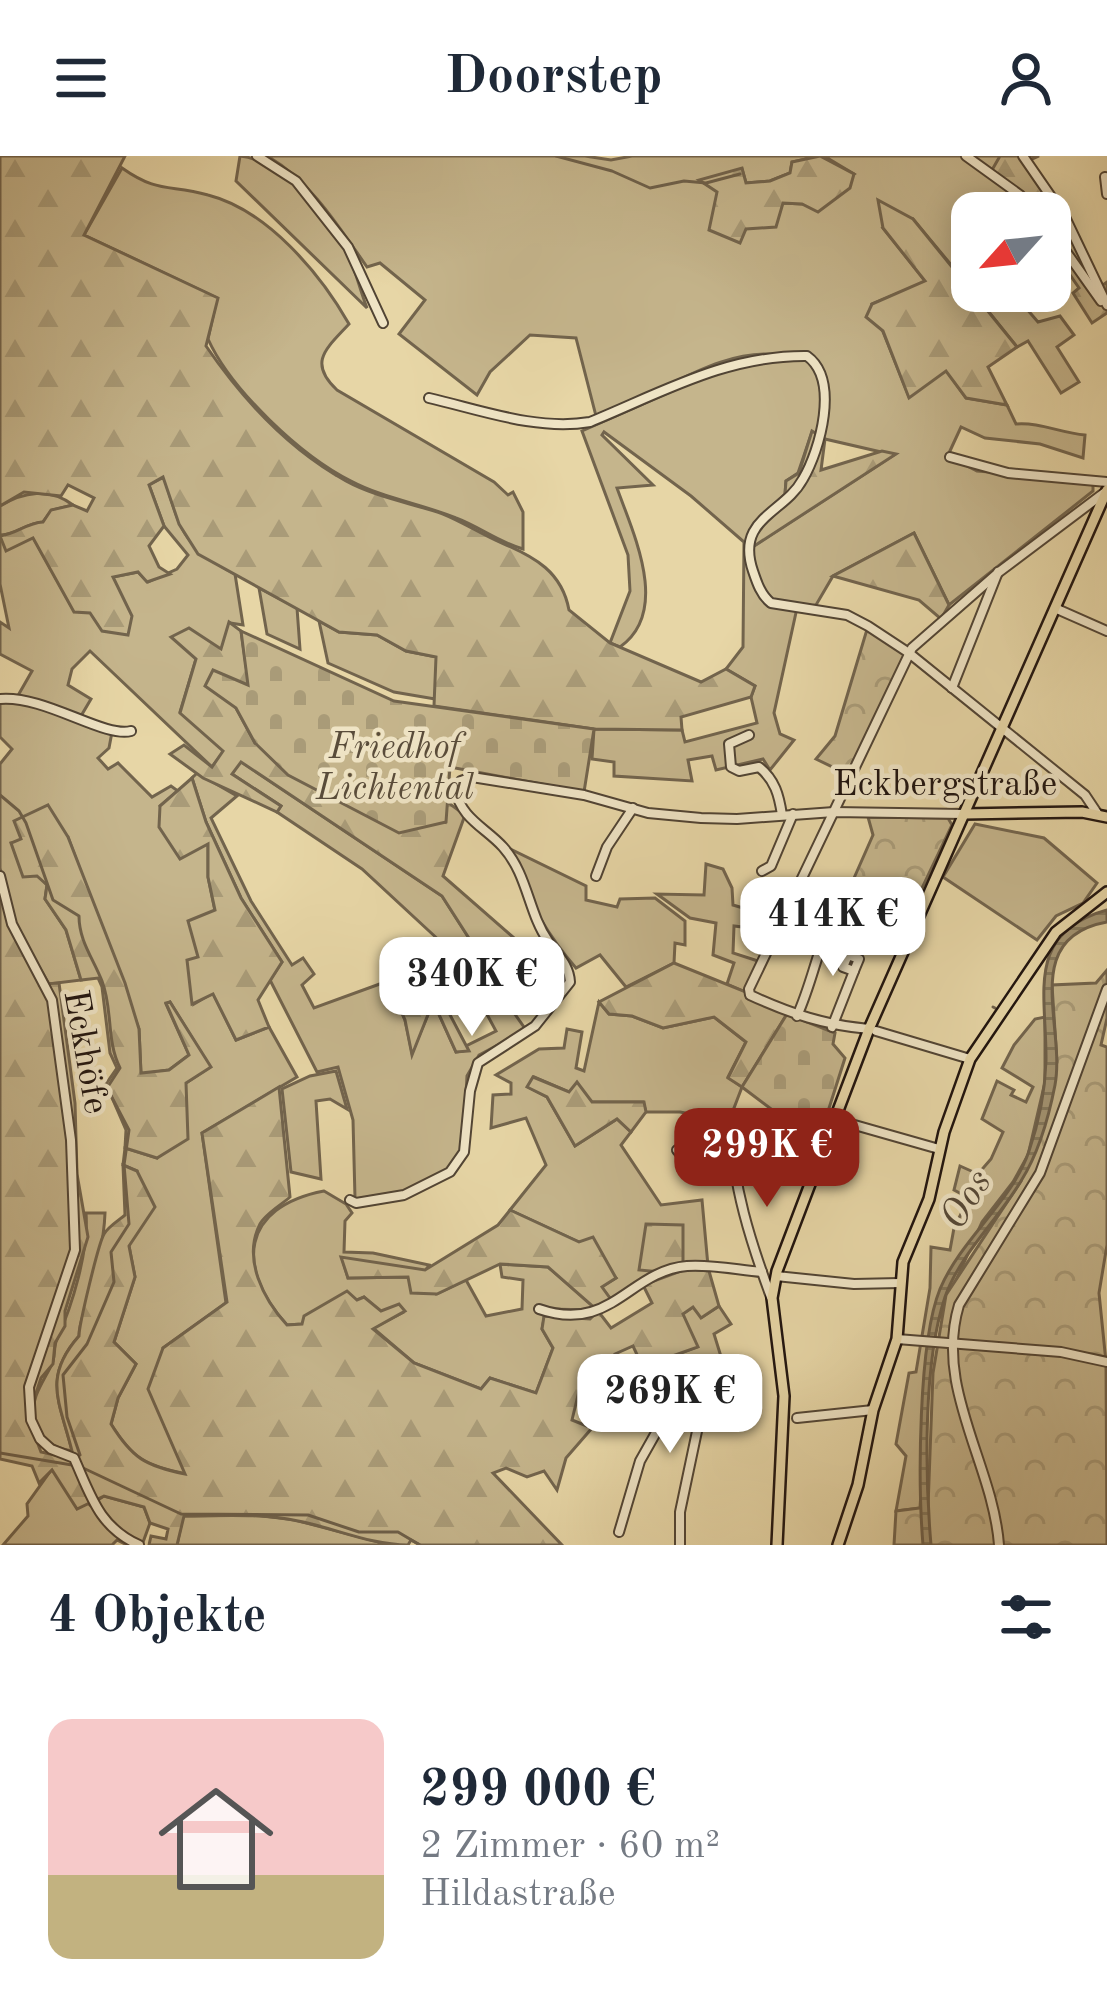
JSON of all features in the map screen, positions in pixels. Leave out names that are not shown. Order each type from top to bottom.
[{"type":"main road","points":[[777,1545],[784,1384],[772,1298],[776,1276],[873,1030],[1106,488]]},
{"type":"main road","name":"Eckbergstraße","points":[[964,814],[1102,815]]},
{"type":"main road","points":[[838,1545],[897,1339],[906,1250],[929,1198],[939,1149],[970,1059],[1056,932],[1107,892]]},
{"type":"street","points":[[257,156],[296,181],[348,247],[383,323]]},
{"type":"street","points":[[966,156],[1015,192]]},
{"type":"street","points":[[1023,156],[1065,217],[1107,307]]},
{"type":"street","points":[[1105,177],[1107,194]]},
{"type":"street","points":[[1071,258],[1107,307]]},
{"type":"street","points":[[429,398],[525,420],[577,424],[704,372],[773,357],[807,356],[814,361],[824,388],[818,442],[801,484],[763,518],[752,537],[748,550],[763,596],[771,603],[847,615],[909,653],[1085,795],[1102,815]]},
{"type":"street","points":[[950,457],[1008,473],[1106,488]]},
{"type":"street","points":[[970,1059],[873,1030],[832,1027],[796,1016],[750,995],[749,989],[909,653],[941,620],[1106,488]]},
{"type":"street","points":[[952,688],[999,572]]},
{"type":"street","points":[[1057,609],[1107,631]]},
{"type":"street","points":[[0,699],[44,704],[112,732],[130,731]]},
{"type":"street","name":"Eckbergstraße","points":[[748,735],[729,744],[731,766],[739,771],[759,767],[768,775],[787,815],[770,866],[762,872]]},
{"type":"street","name":"Eckbergstraße","points":[[350,1200],[395,1198],[450,1172],[464,1152],[478,1063],[536,1027],[566,990],[570,974],[545,937],[519,868],[502,845],[461,808],[456,790],[461,782],[472,777],[701,818],[834,812],[964,814]]},
{"type":"street","points":[[596,876],[607,848],[633,808]]},
{"type":"street","name":"Eckhöfe","points":[[0,876],[12,924],[52,1000],[71,1140],[75,1250],[29,1387],[32,1420],[40,1439],[51,1449],[74,1458],[98,1514],[117,1535],[140,1545]]},
{"type":"street","points":[[796,1016],[811,985],[805,970],[829,925]]},
{"type":"street","points":[[832,1027],[854,971]]},
{"type":"street","points":[[999,1545],[992,1498],[955,1377],[952,1344],[959,1305],[1040,1174],[1107,989]]},
{"type":"street","points":[[837,1120],[939,1149]]},
{"type":"street","points":[[731,1127],[732,1155],[772,1298]]},
{"type":"street","points":[[677,1150],[688,1162],[732,1155]]},
{"type":"street","points":[[539,1309],[599,1311],[684,1266],[762,1272]]},
{"type":"street","points":[[776,1276],[900,1283]]},
{"type":"street","points":[[897,1339],[1061,1352],[1107,1362]]},
{"type":"street","points":[[619,1532],[640,1461],[671,1406],[682,1401],[696,1406],[700,1417],[680,1512],[680,1545]]},
{"type":"street","points":[[796,1418],[873,1410]]},
{"type":"green space","points":[[0,156],[125,156],[84,235],[218,298],[206,346],[251,404],[286,438],[357,487],[443,514],[536,560],[560,585],[569,610],[610,643],[701,682],[726,669],[755,686],[751,697],[681,717],[682,730],[594,729],[434,706],[436,657],[406,651],[377,635],[339,632],[198,554],[179,524],[163,477],[149,485],[164,526],[149,546],[159,567],[170,574],[147,582],[138,572],[113,577],[132,616],[128,635],[102,631],[90,613],[74,612],[33,538],[6,551],[0,536],[43,522],[51,510],[73,505],[87,511],[94,498],[68,485],[61,496],[24,492],[0,506]]},
{"type":"green space","points":[[240,156],[272,168],[318,208],[348,254],[367,308],[236,181]]},
{"type":"green space","points":[[267,156],[585,156],[611,160],[820,156],[792,162],[790,173],[770,181],[746,183],[742,169],[701,181],[717,191],[746,229],[782,203],[802,204],[854,174],[824,156],[1000,156],[1023,192],[951,192],[951,265],[913,219],[883,228],[926,282],[872,304],[909,397],[946,370],[966,398],[1007,405],[1016,424],[1085,435],[1083,458],[1040,444],[985,438],[961,427],[950,457],[977,471],[1068,478],[1093,484],[1093,491],[949,605],[914,533],[833,576],[816,605],[797,608],[774,713],[780,734],[794,740],[770,770],[763,759],[716,770],[712,756],[688,760],[692,781],[614,776],[614,762],[592,759],[594,729],[682,730],[685,742],[757,723],[751,697],[755,686],[726,669],[743,647],[744,542],[604,432],[653,485],[617,488],[638,549],[646,593],[635,632],[620,647],[610,643],[630,591],[628,555],[582,431],[727,367],[782,355],[734,358],[596,416],[576,338],[530,335],[490,372],[477,395],[399,334],[425,300],[380,263],[367,267],[297,178]],"holes":[[[812,432],[894,455],[749,549],[757,520],[785,494],[786,481],[798,473]]]},
{"type":"green space","points":[[820,156],[854,174],[850,188],[818,212],[802,204],[783,203],[776,227],[746,229],[740,243],[709,230],[717,192],[699,180],[742,168],[746,183],[770,181],[790,173],[792,162]]},
{"type":"green space","points":[[1000,156],[1039,156],[1026,162],[1044,192],[1015,192],[992,170]]},
{"type":"green space","points":[[122,168],[155,185],[230,203],[290,246],[349,324],[324,356],[328,380],[508,495],[513,492],[523,512],[523,549],[456,518],[351,481],[269,420],[233,379],[208,339],[217,298],[84,235]]},
{"type":"green space","points":[[878,200],[913,219],[951,266],[951,312],[989,312],[1017,347],[988,367],[1007,405],[966,398],[946,371],[909,398],[883,331],[866,317],[872,304],[925,281],[883,228]]},
{"type":"green space","points":[[1071,238],[1100,287],[1107,282],[1107,313],[1092,323],[1073,293],[1079,288],[1071,276]]},
{"type":"green space","points":[[989,312],[1029,312],[1038,322],[1060,316],[1074,335],[1057,347],[1079,382],[1061,393],[1028,341],[1017,347]]},
{"type":"green space","points":[[812,431],[825,439],[821,470],[882,451],[896,454],[748,550],[755,525],[785,494],[786,481],[799,473]]},
{"type":"green space","points":[[164,477],[186,536],[204,555],[235,574],[243,625],[230,623],[222,650],[196,659],[180,712],[224,751],[212,767],[90,651],[72,669],[68,685],[91,699],[81,716],[112,732],[109,748],[98,758],[108,769],[118,763],[152,797],[171,786],[178,791],[160,806],[180,858],[208,843],[215,911],[198,957],[194,1004],[213,993],[236,1040],[269,1027],[297,1077],[202,1133],[226,1303],[163,1348],[171,1440],[186,1474],[142,1459],[111,1424],[136,1364],[114,1342],[135,1277],[129,1246],[137,1171],[123,1165],[125,1148],[157,1158],[186,1083],[210,1067],[170,1002],[166,1004],[189,1055],[169,1070],[141,1074],[139,1029],[68,837],[12,843],[47,885],[45,899],[66,930],[81,980],[49,984],[13,922],[0,868],[0,764],[12,749],[0,737],[0,699],[16,699],[32,671],[0,654],[0,622],[9,628],[0,584],[0,506],[36,494],[73,505],[52,510],[43,522],[1,535],[33,537],[74,611],[113,577],[138,572],[148,582],[177,569],[188,555],[164,526],[149,485]]},
{"type":"green space","points":[[914,533],[949,605],[941,619],[919,600],[833,576]]},
{"type":"green space","points":[[259,588],[297,608],[300,649],[267,634]]},
{"type":"green space","points":[[319,621],[339,632],[377,635],[406,651],[437,657],[435,699],[394,692],[328,663]]},
{"type":"green space","points":[[229,622],[241,631],[249,686],[236,708],[255,743],[445,822],[446,801],[465,815],[443,876],[522,945],[545,945],[568,978],[555,996],[539,994],[474,946],[442,896],[241,762],[232,774],[281,806],[277,812],[203,778],[170,754],[184,745],[212,767],[223,751],[180,713],[196,659],[171,637],[189,628],[221,649]]},
{"type":"green space","points":[[868,626],[909,653],[851,776],[816,759],[835,736]]},
{"type":"green space","name":"Friedhof Lichtental","points":[[241,631],[394,701],[594,729],[584,792],[450,767],[446,822],[399,833],[288,775],[255,743],[236,708],[205,686],[213,670],[248,685]]},
{"type":"green space","points":[[240,761],[442,896],[474,946],[539,994],[527,993],[533,997],[512,1010],[526,1030],[479,1055],[467,1076],[463,1149],[448,1170],[395,1196],[355,1198],[353,1120],[338,1067],[317,1072],[270,980],[282,962],[241,898],[206,822],[192,778],[197,773],[237,796],[211,818],[251,901],[292,965],[303,958],[314,974],[302,985],[314,1008],[388,981],[405,1020],[412,1053],[429,1012],[437,1010],[456,1052],[468,1050],[466,1046],[496,1031],[477,996],[448,1011],[400,973],[442,943],[362,869],[277,812],[281,806],[232,774]]},
{"type":"green space","points":[[192,778],[206,822],[241,898],[282,962],[258,1000],[269,1027],[236,1040],[213,994],[192,1004],[187,960],[198,957],[188,921],[215,910],[208,844],[180,859],[159,827],[160,806]]},
{"type":"green space","points":[[48,805],[68,837],[125,983],[139,1029],[141,1073],[169,1070],[189,1055],[166,1003],[170,1002],[211,1067],[186,1083],[188,1139],[157,1158],[125,1148],[126,1130],[106,1084],[117,1068],[110,1053],[102,987],[98,978],[81,980],[66,930],[45,899],[47,885],[37,876],[23,877],[11,843],[21,839],[14,821]]},
{"type":"green space","points":[[868,817],[948,818],[952,825],[915,903],[875,914],[843,903],[873,835]]},
{"type":"green space","points":[[975,824],[1044,838],[1097,883],[1083,903],[1056,916],[1037,940],[943,877]]},
{"type":"green space","points":[[502,845],[586,886],[586,900],[617,907],[620,899],[655,898],[685,921],[685,945],[675,943],[674,963],[626,987],[600,955],[576,968],[544,924]]},
{"type":"green space","points":[[706,864],[723,869],[733,905],[764,914],[759,929],[734,926],[733,953],[758,961],[745,992],[727,984],[734,963],[713,955],[716,923],[690,918],[657,894],[704,895]]},
{"type":"green space","points":[[0,889],[43,984],[59,983],[75,1103],[77,1174],[88,1237],[65,1311],[65,1326],[55,1343],[53,1364],[41,1378],[28,1418],[41,1452],[63,1457],[72,1451],[57,1378],[79,1336],[104,1234],[125,1215],[123,1165],[137,1171],[155,1207],[129,1246],[135,1277],[114,1342],[136,1364],[111,1424],[141,1459],[185,1474],[148,1389],[163,1348],[227,1302],[202,1133],[279,1087],[290,1197],[262,1220],[253,1251],[258,1278],[287,1325],[302,1324],[304,1316],[347,1291],[381,1311],[399,1304],[405,1311],[373,1329],[414,1363],[481,1389],[490,1378],[536,1393],[553,1348],[542,1329],[544,1316],[590,1319],[598,1311],[611,1328],[652,1303],[643,1285],[686,1269],[709,1271],[719,1306],[701,1318],[693,1307],[683,1314],[698,1347],[664,1359],[639,1359],[633,1346],[615,1354],[622,1384],[580,1387],[572,1420],[592,1428],[566,1458],[557,1490],[544,1471],[527,1477],[506,1468],[493,1473],[562,1545],[420,1545],[411,1540],[408,1545],[394,1544],[284,1518],[226,1515],[184,1516],[177,1545],[149,1545],[151,1536],[166,1539],[168,1529],[150,1523],[144,1507],[104,1496],[77,1509],[52,1470],[39,1483],[32,1466],[0,1459]]},
{"type":"green space","points":[[843,903],[875,914],[915,903],[895,946],[833,919]]},
{"type":"green space","points":[[674,963],[785,1008],[787,1014],[742,1087],[728,1078],[746,1042],[714,1017],[663,1028],[632,1016],[609,1014],[599,1002]]},
{"type":"green space","points":[[1107,970],[1107,1018],[1101,1045],[1107,1047],[1107,1245],[1099,1293],[1106,1362],[1107,1545],[894,1545],[896,1511],[928,1507],[933,1373],[946,1295],[1021,1181],[1057,1062],[1052,985],[1096,983]]},
{"type":"green space","points":[[400,973],[448,1011],[469,1051],[456,1052],[437,1010],[429,1012],[412,1055],[405,1020],[388,981]]},
{"type":"green space","points":[[599,1002],[609,1014],[632,1016],[663,1028],[714,1017],[746,1042],[728,1077],[742,1087],[729,1121],[680,1112],[646,1112],[643,1102],[592,1102],[534,1077],[528,1087],[547,1097],[575,1146],[617,1119],[631,1132],[621,1145],[661,1205],[702,1200],[708,1266],[661,1272],[612,1301],[601,1287],[616,1278],[579,1242],[510,1210],[546,1165],[526,1118],[491,1128],[493,1095],[511,1094],[511,1083],[496,1075],[539,1049],[564,1048],[567,1029],[582,1032],[576,1068],[584,1071]]},
{"type":"green space","points":[[787,1014],[835,1033],[833,1044],[845,1058],[823,1127],[807,1136],[742,1087]]},
{"type":"green space","points":[[1045,1017],[1045,1082],[1028,1155],[982,1222],[931,1337],[920,1508],[896,1511],[906,1456],[896,1444],[909,1373],[916,1372],[930,1288],[931,1247],[950,1250],[954,1228],[969,1198],[954,1190],[960,1166],[978,1174],[1003,1132],[982,1119],[997,1081],[1026,1102],[1033,1087],[1002,1068],[1035,1019]]},
{"type":"green space","points":[[336,1071],[347,1109],[330,1099],[316,1101],[321,1179],[291,1172],[282,1089]]},
{"type":"green space","points":[[533,1077],[569,1092],[577,1082],[592,1102],[644,1102],[646,1112],[631,1132],[617,1119],[575,1146],[547,1097],[527,1087]]},
{"type":"green space","points":[[324,1191],[352,1213],[345,1221],[344,1252],[429,1265],[425,1271],[342,1258],[348,1278],[409,1277],[436,1294],[466,1280],[486,1316],[522,1309],[523,1280],[502,1277],[500,1264],[548,1267],[598,1310],[546,1309],[542,1329],[553,1348],[536,1393],[490,1378],[481,1389],[414,1363],[373,1328],[404,1312],[381,1312],[364,1297],[302,1324],[287,1325],[259,1282],[255,1243],[262,1225],[276,1211]]},
{"type":"green space","points":[[510,1210],[579,1242],[593,1237],[616,1278],[602,1287],[612,1301],[598,1311],[548,1267],[500,1264],[437,1294],[411,1293],[408,1277],[348,1278],[341,1257],[425,1270],[498,1225]]},
{"type":"green space","points":[[86,1213],[105,1213],[103,1235],[79,1336],[57,1378],[72,1451],[42,1436],[33,1410],[53,1363],[78,1278]]},
{"type":"green space","points":[[646,1224],[683,1225],[683,1264],[661,1272],[639,1270]]},
{"type":"green space","points":[[719,1306],[731,1324],[714,1334],[727,1376],[665,1373],[664,1359],[697,1347],[682,1314],[693,1307],[702,1317]]},
{"type":"green space","points":[[52,1469],[90,1505],[104,1496],[144,1507],[150,1523],[142,1545],[117,1540],[112,1545],[3,1545],[28,1516],[27,1504]]},
{"type":"green space","points":[[256,1515],[295,1520],[390,1545],[177,1545],[183,1516]]},
{"type":"shaded area","points":[[1107,910],[1107,922],[1080,931],[1063,946],[1055,965],[1055,1085],[1033,1159],[960,1266],[945,1297],[929,1386],[931,1545],[923,1545],[921,1415],[933,1313],[949,1271],[1011,1187],[1029,1151],[1044,1084],[1044,990],[1051,950],[1081,920]]},
{"type":"waterway","points":[[556,156],[612,171],[650,188],[684,181],[706,183],[740,174]]},
{"type":"waterway","points":[[0,795],[26,823],[53,900],[79,916],[105,992],[120,1068],[107,1088],[129,1130],[124,1165],[129,1224],[111,1252],[114,1282],[87,1344],[63,1375],[67,1417],[80,1455]]},
{"type":"waterway","points":[[0,1453],[72,1465]]},
{"type":"waterway","points":[[81,1467],[181,1514],[308,1515],[359,1532],[398,1532],[420,1545]]},
{"type":"water label","name":"Oos","points":[[967,1200]]}]
